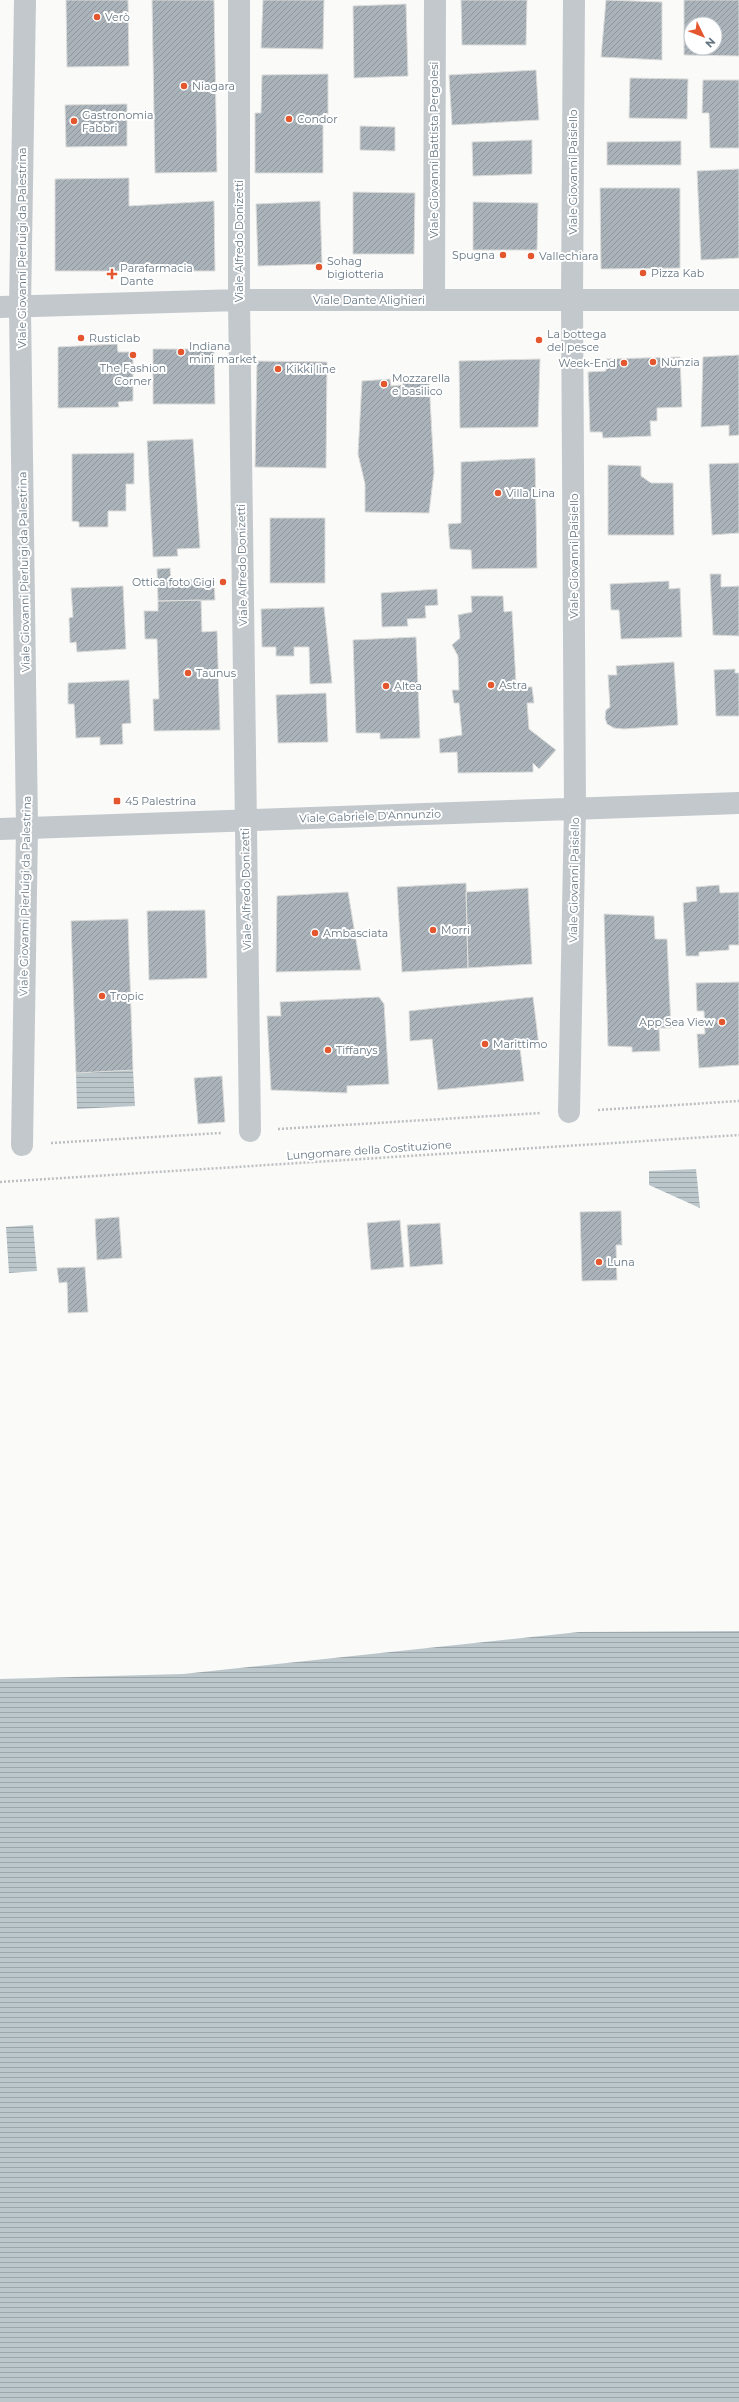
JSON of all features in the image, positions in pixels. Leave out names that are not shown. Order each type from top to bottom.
[{"type":"street","name":"Viale Giovanni Pierluigi da Palestrina","points":[[22,1145],[27,828],[10,308],[25,0]]},
{"type":"street","name":"Viale Alfredo Donizetti","points":[[239,0],[239,300],[250,1131]]},
{"type":"street","name":"Viale Giovanni Battista Pergolesi","points":[[434,300],[435,0]]},
{"type":"street","name":"Viale Giovanni Paisiello","points":[[569,1112],[575,809],[572,300],[574,0]]},
{"type":"street","name":"Viale Dante Alighieri","points":[[10,308],[239,300],[739,300]]},
{"type":"street","name":"Viale Gabriele D'Annunzio","points":[[0,829],[739,803]]},
{"type":"path","points":[[22,1145],[739,1101]]},
{"type":"path","name":"Lungomare della Costituzione","points":[[0,1182],[739,1135]]},
{"type":"shaded area","points":[[133,1070],[135,1106],[77,1109],[76,1073]]},
{"type":"shaded area","points":[[696,1169],[700,1208],[649,1185],[649,1171]]},
{"type":"shaded area","points":[[33,1225],[37,1271],[9,1273],[6,1227]]},
{"type":"shaded area","points":[[739,1631],[739,2402],[0,2402],[0,1679],[183,1674],[579,1632]]},
{"type":"building","name":"Verò","points":[[66,0],[128,0],[129,66],[67,67]]},
{"type":"building","name":"Niagara","points":[[152,0],[214,0],[217,172],[155,173]]},
{"type":"building","points":[[263,0],[324,0],[323,49],[261,48]]},
{"type":"building","points":[[461,0],[527,0],[526,45],[462,45]]},
{"type":"building","points":[[606,0],[662,2],[662,60],[601,57]]},
{"type":"building","points":[[684,0],[739,0],[739,56],[723,56],[723,16],[684,16]]},
{"type":"building","points":[[406,4],[408,76],[354,78],[353,6]]},
{"type":"building","points":[[536,70],[539,120],[452,125],[449,75]]},
{"type":"building","name":"Condor","points":[[328,74],[328,114],[323,114],[323,173],[255,173],[255,113],[261,113],[262,75]]},
{"type":"building","points":[[630,78],[688,79],[687,119],[629,118]]},
{"type":"building","points":[[703,80],[739,80],[739,148],[710,148],[709,113],[702,113]]},
{"type":"building","points":[[127,104],[127,146],[66,147],[65,105]]},
{"type":"building","points":[[360,126],[395,127],[395,151],[360,150]]},
{"type":"building","points":[[532,140],[532,174],[473,176],[472,142]]},
{"type":"building","points":[[681,141],[681,165],[607,165],[607,142]]},
{"type":"building","points":[[739,169],[739,258],[701,260],[697,171]]},
{"type":"building","points":[[129,178],[129,206],[214,201],[215,271],[55,271],[55,179]]},
{"type":"building","points":[[600,188],[680,188],[680,268],[601,269]]},
{"type":"building","points":[[353,192],[415,193],[414,254],[353,254]]},
{"type":"building","points":[[320,201],[322,264],[258,266],[256,204]]},
{"type":"building","points":[[473,202],[538,203],[537,250],[473,250]]},
{"type":"building","points":[[117,344],[118,352],[133,352],[133,401],[118,402],[119,407],[58,408],[58,347]]},
{"type":"building","points":[[153,349],[214,349],[215,404],[153,404]]},
{"type":"building","points":[[739,355],[739,435],[729,436],[729,425],[701,427],[703,357]]},
{"type":"building","points":[[680,357],[682,407],[657,408],[657,421],[650,421],[651,436],[603,438],[602,432],[590,432],[588,372],[606,371],[606,359]]},
{"type":"building","points":[[540,359],[538,427],[460,428],[459,361]]},
{"type":"building","points":[[257,361],[327,362],[326,468],[255,467]]},
{"type":"building","points":[[390,379],[391,386],[403,385],[403,381],[429,380],[434,472],[429,513],[365,512],[365,484],[358,454],[362,381]]},
{"type":"building","points":[[193,439],[200,548],[177,549],[178,556],[153,557],[147,441]]},
{"type":"building","points":[[134,453],[134,484],[126,484],[126,511],[108,511],[108,527],[79,527],[79,522],[72,521],[72,454]]},
{"type":"building","name":"Villa Lina","points":[[535,458],[537,568],[472,569],[471,550],[450,549],[448,524],[461,523],[461,462]]},
{"type":"building","points":[[739,463],[739,533],[712,535],[709,464]]},
{"type":"building","points":[[608,465],[641,466],[641,476],[651,483],[673,483],[674,535],[608,535]]},
{"type":"building","points":[[270,518],[325,518],[325,583],[270,583]]},
{"type":"building","points":[[170,568],[171,580],[214,579],[215,600],[158,601],[157,569]]},
{"type":"building","points":[[710,574],[721,574],[721,587],[739,586],[739,636],[713,635]]},
{"type":"building","points":[[669,581],[669,589],[680,588],[682,637],[621,639],[619,610],[611,610],[610,584]]},
{"type":"building","points":[[123,586],[126,649],[77,652],[76,642],[70,643],[69,618],[73,617],[71,588]]},
{"type":"building","points":[[437,589],[438,605],[425,606],[426,618],[407,619],[408,626],[382,627],[381,593]]},
{"type":"building","name":"Astra","points":[[471,596],[503,596],[504,612],[512,611],[516,683],[522,682],[523,687],[532,687],[534,703],[527,703],[529,729],[556,750],[539,769],[533,763],[533,772],[458,773],[457,752],[440,753],[439,739],[462,735],[459,703],[454,703],[452,690],[459,690],[458,656],[452,645],[460,638],[458,615],[472,612]]},
{"type":"building","name":"Taunus","points":[[201,600],[202,632],[217,631],[220,730],[154,731],[153,699],[159,699],[157,639],[145,639],[144,611],[158,611],[158,601]]},
{"type":"building","points":[[324,607],[332,683],[310,684],[309,647],[294,647],[294,656],[276,656],[276,647],[262,647],[261,609]]},
{"type":"building","name":"Altea","points":[[416,637],[420,738],[380,739],[380,733],[356,733],[353,640]]},
{"type":"building","points":[[674,662],[678,725],[624,729],[614,728],[607,724],[605,718],[606,710],[610,707],[608,675],[617,675],[616,666]]},
{"type":"building","points":[[735,669],[735,673],[739,673],[739,716],[716,716],[714,670]]},
{"type":"building","points":[[129,680],[131,723],[122,724],[123,744],[100,745],[100,737],[76,738],[74,704],[68,704],[68,683]]},
{"type":"building","points":[[326,693],[328,742],[278,743],[276,695]]},
{"type":"building","name":"Morri","points":[[466,883],[468,968],[402,972],[397,887]]},
{"type":"building","points":[[719,885],[720,893],[739,892],[739,945],[729,945],[729,950],[699,952],[699,956],[686,956],[683,903],[697,901],[696,887]]},
{"type":"building","points":[[528,888],[532,964],[468,968],[466,892]]},
{"type":"building","name":"Ambasciata","points":[[348,892],[361,970],[276,972],[277,896]]},
{"type":"building","points":[[205,910],[207,978],[149,980],[147,911]]},
{"type":"building","points":[[604,914],[654,916],[655,939],[667,939],[671,1028],[659,1028],[660,1051],[632,1052],[632,1047],[608,1046]]},
{"type":"building","name":"Tropic","points":[[128,919],[133,1070],[76,1073],[71,921]]},
{"type":"building","name":"App Sea View","points":[[739,982],[739,1065],[699,1068],[697,1034],[705,1034],[704,1011],[697,1011],[696,983]]},
{"type":"building","name":"Tiffanys","points":[[379,997],[384,1004],[389,1084],[347,1086],[347,1093],[271,1090],[267,1016],[281,1016],[280,1002]]},
{"type":"building","name":"Marittimo","points":[[533,997],[539,1046],[520,1048],[524,1081],[438,1090],[432,1039],[410,1041],[409,1011]]},
{"type":"building","points":[[222,1076],[225,1122],[198,1124],[194,1078]]},
{"type":"building","name":"Luna","points":[[621,1211],[622,1245],[616,1245],[617,1280],[582,1281],[580,1212]]},
{"type":"building","points":[[119,1217],[122,1258],[97,1260],[95,1219]]},
{"type":"building","points":[[400,1220],[404,1267],[371,1270],[367,1223]]},
{"type":"building","points":[[440,1223],[443,1264],[410,1267],[407,1225]]},
{"type":"building","points":[[85,1267],[88,1312],[68,1313],[67,1282],[59,1283],[57,1268]]},
{"type":"place","name":"Verò","points":[[97,17]]},
{"type":"place","name":"Niagara","points":[[184,86]]},
{"type":"place","name":"Condor","points":[[289,119]]},
{"type":"place","name":"Gastronomia Fabbri","points":[[74,121]]},
{"type":"place","name":"Spugna","points":[[503,255]]},
{"type":"place","name":"Vallechiara","points":[[531,256]]},
{"type":"place","name":"Sohag bigiotteria","points":[[319,267]]},
{"type":"place","name":"Pizza Kab","points":[[643,273]]},
{"type":"place","name":"Parafarmacia Dante","points":[[112,274]]},
{"type":"place","name":"Rusticlab","points":[[81,338]]},
{"type":"place","name":"La bottega del pesce","points":[[539,340]]},
{"type":"place","name":"Indiana mini market","points":[[181,352]]},
{"type":"place","name":"The Fashion Corner","points":[[133,355]]},
{"type":"place","name":"Nunzia","points":[[653,362]]},
{"type":"place","name":"Week-End","points":[[624,363]]},
{"type":"place","name":"Kikki line","points":[[278,369]]},
{"type":"place","name":"Mozzarella e basilico","points":[[384,384]]},
{"type":"place","name":"Villa Lina","points":[[498,493]]},
{"type":"place","name":"Ottica foto Gigi","points":[[223,582]]},
{"type":"place","name":"Taunus","points":[[188,673]]},
{"type":"place","name":"Astra","points":[[491,685]]},
{"type":"place","name":"Altea","points":[[386,686]]},
{"type":"place","name":"45 Palestrina","points":[[117,801]]},
{"type":"place","name":"Morri","points":[[433,930]]},
{"type":"place","name":"Ambasciata","points":[[315,933]]},
{"type":"place","name":"Tropic","points":[[102,996]]},
{"type":"place","name":"App Sea View","points":[[722,1022]]},
{"type":"place","name":"Marittimo","points":[[485,1044]]},
{"type":"place","name":"Tiffanys","points":[[328,1050]]},
{"type":"place","name":"Luna","points":[[599,1262]]}]
